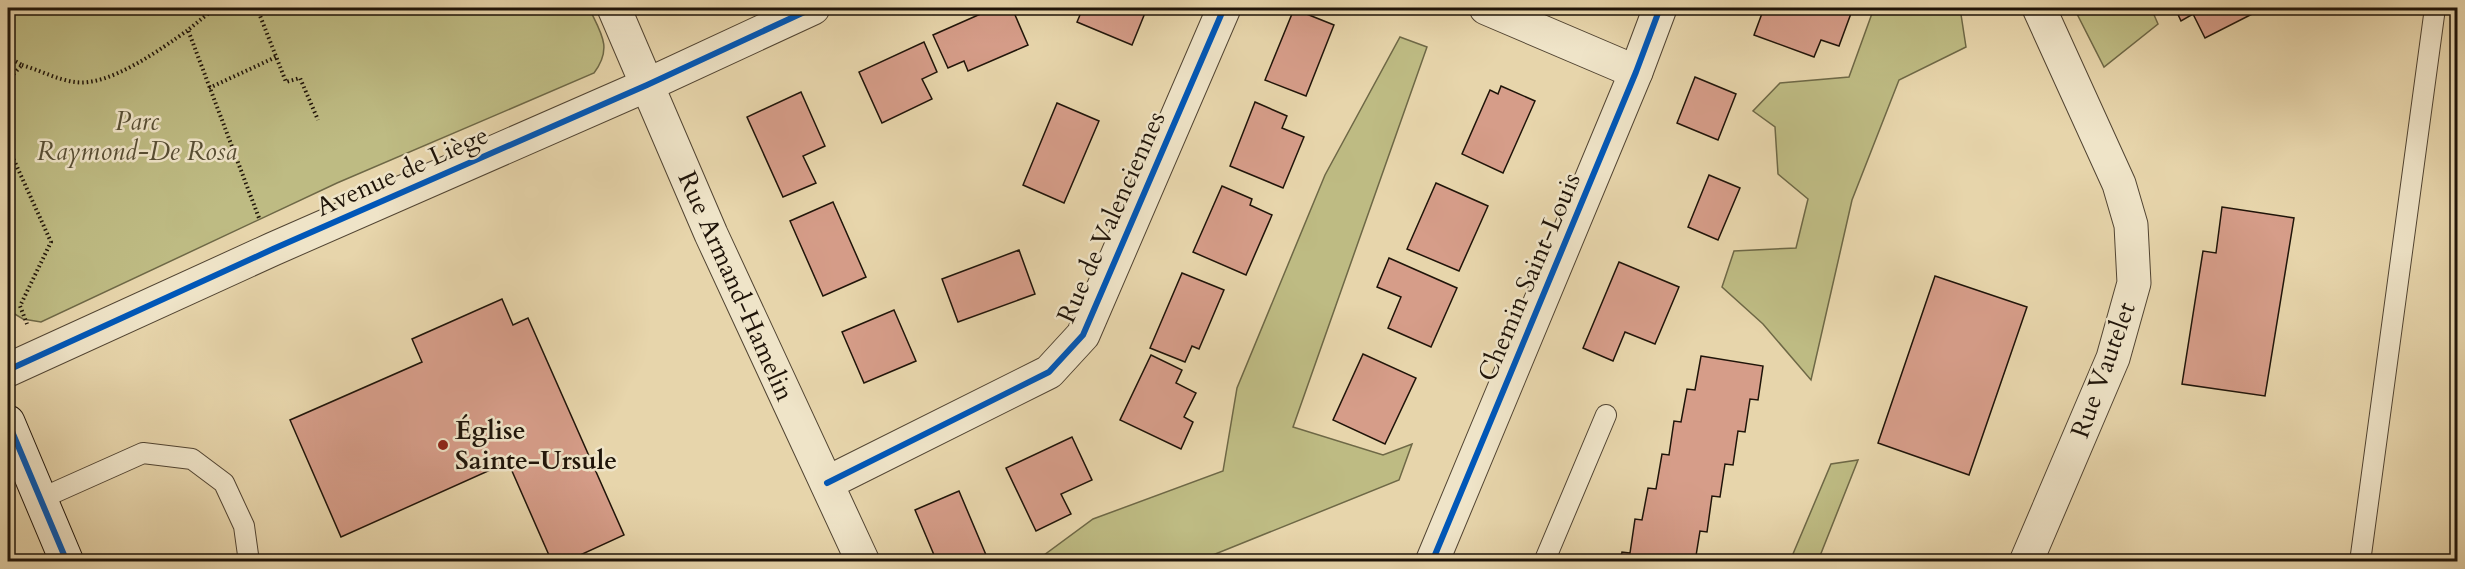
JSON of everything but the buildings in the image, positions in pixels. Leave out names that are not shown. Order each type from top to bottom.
[{"type":"street","name":"Rue Armand-Hamelin","points":[[614,8],[716,245],[863,561]]},
{"type":"street","name":"Avenue de Liège","points":[[8,370],[39,354],[646,85],[813,8]]},
{"type":"street","name":"Rue de Valenciennes","points":[[826,483],[1048,372],[1083,335],[1224,8]]},
{"type":"street","points":[[1486,8],[1636,72]]},
{"type":"street","name":"Chemin Saint-Louis","points":[[1432,561],[1636,72],[1660,8]]},
{"type":"street","name":"Rue Vautelet","points":[[2026,561],[2113,358],[2134,284],[2131,225],[2119,184],[2039,8]]},
{"type":"street","points":[[8,422],[67,561]]},
{"type":"lane","points":[[2360,561],[2435,8]]},
{"type":"lane","points":[[1544,561],[1606,415]]},
{"type":"lane","points":[[40,499],[143,453],[192,459],[224,483],[244,526],[249,561]]},
{"type":"path","points":[[8,57],[76,83],[108,78],[153,55],[215,8]]},
{"type":"path","points":[[257,8],[286,82],[300,78],[318,120]]},
{"type":"path","points":[[188,30],[273,249]]},
{"type":"path","points":[[210,88],[276,57]]},
{"type":"path","points":[[8,80],[22,64]]},
{"type":"path","points":[[8,147],[51,242],[20,306],[39,354]]},
{"type":"green space","name":"Parc Raymond-De Rosa","points":[[8,8],[589,8],[601,33],[604,48],[600,64],[594,73],[337,183],[41,322],[23,319],[8,310]]},
{"type":"green space","points":[[1874,8],[1960,8],[1966,47],[1899,80],[1852,200],[1811,380],[1763,324],[1722,287],[1734,251],[1796,248],[1808,199],[1778,174],[1775,127],[1753,111],[1780,83],[1849,77]]},
{"type":"green space","points":[[2074,8],[2151,8],[2158,24],[2104,67]]},
{"type":"green space","points":[[1400,37],[1427,47],[1293,427],[1383,455],[1412,444],[1399,480],[1198,561],[1036,561],[1093,519],[1223,471],[1237,388],[1325,175]]},
{"type":"green space","points":[[1858,460],[1818,561],[1790,561],[1831,464]]},
{"type":"cycle path","points":[[8,370],[273,249],[647,85],[813,8]]},
{"type":"cycle path","points":[[827,483],[1049,372],[1083,335],[1224,8]]},
{"type":"cycle path","points":[[1432,562],[1636,72],[1660,8]]},
{"type":"cycle path","points":[[8,422],[67,562]]},
{"type":"place","name":"Église Sainte-Ursule","points":[[443,445]]}]
